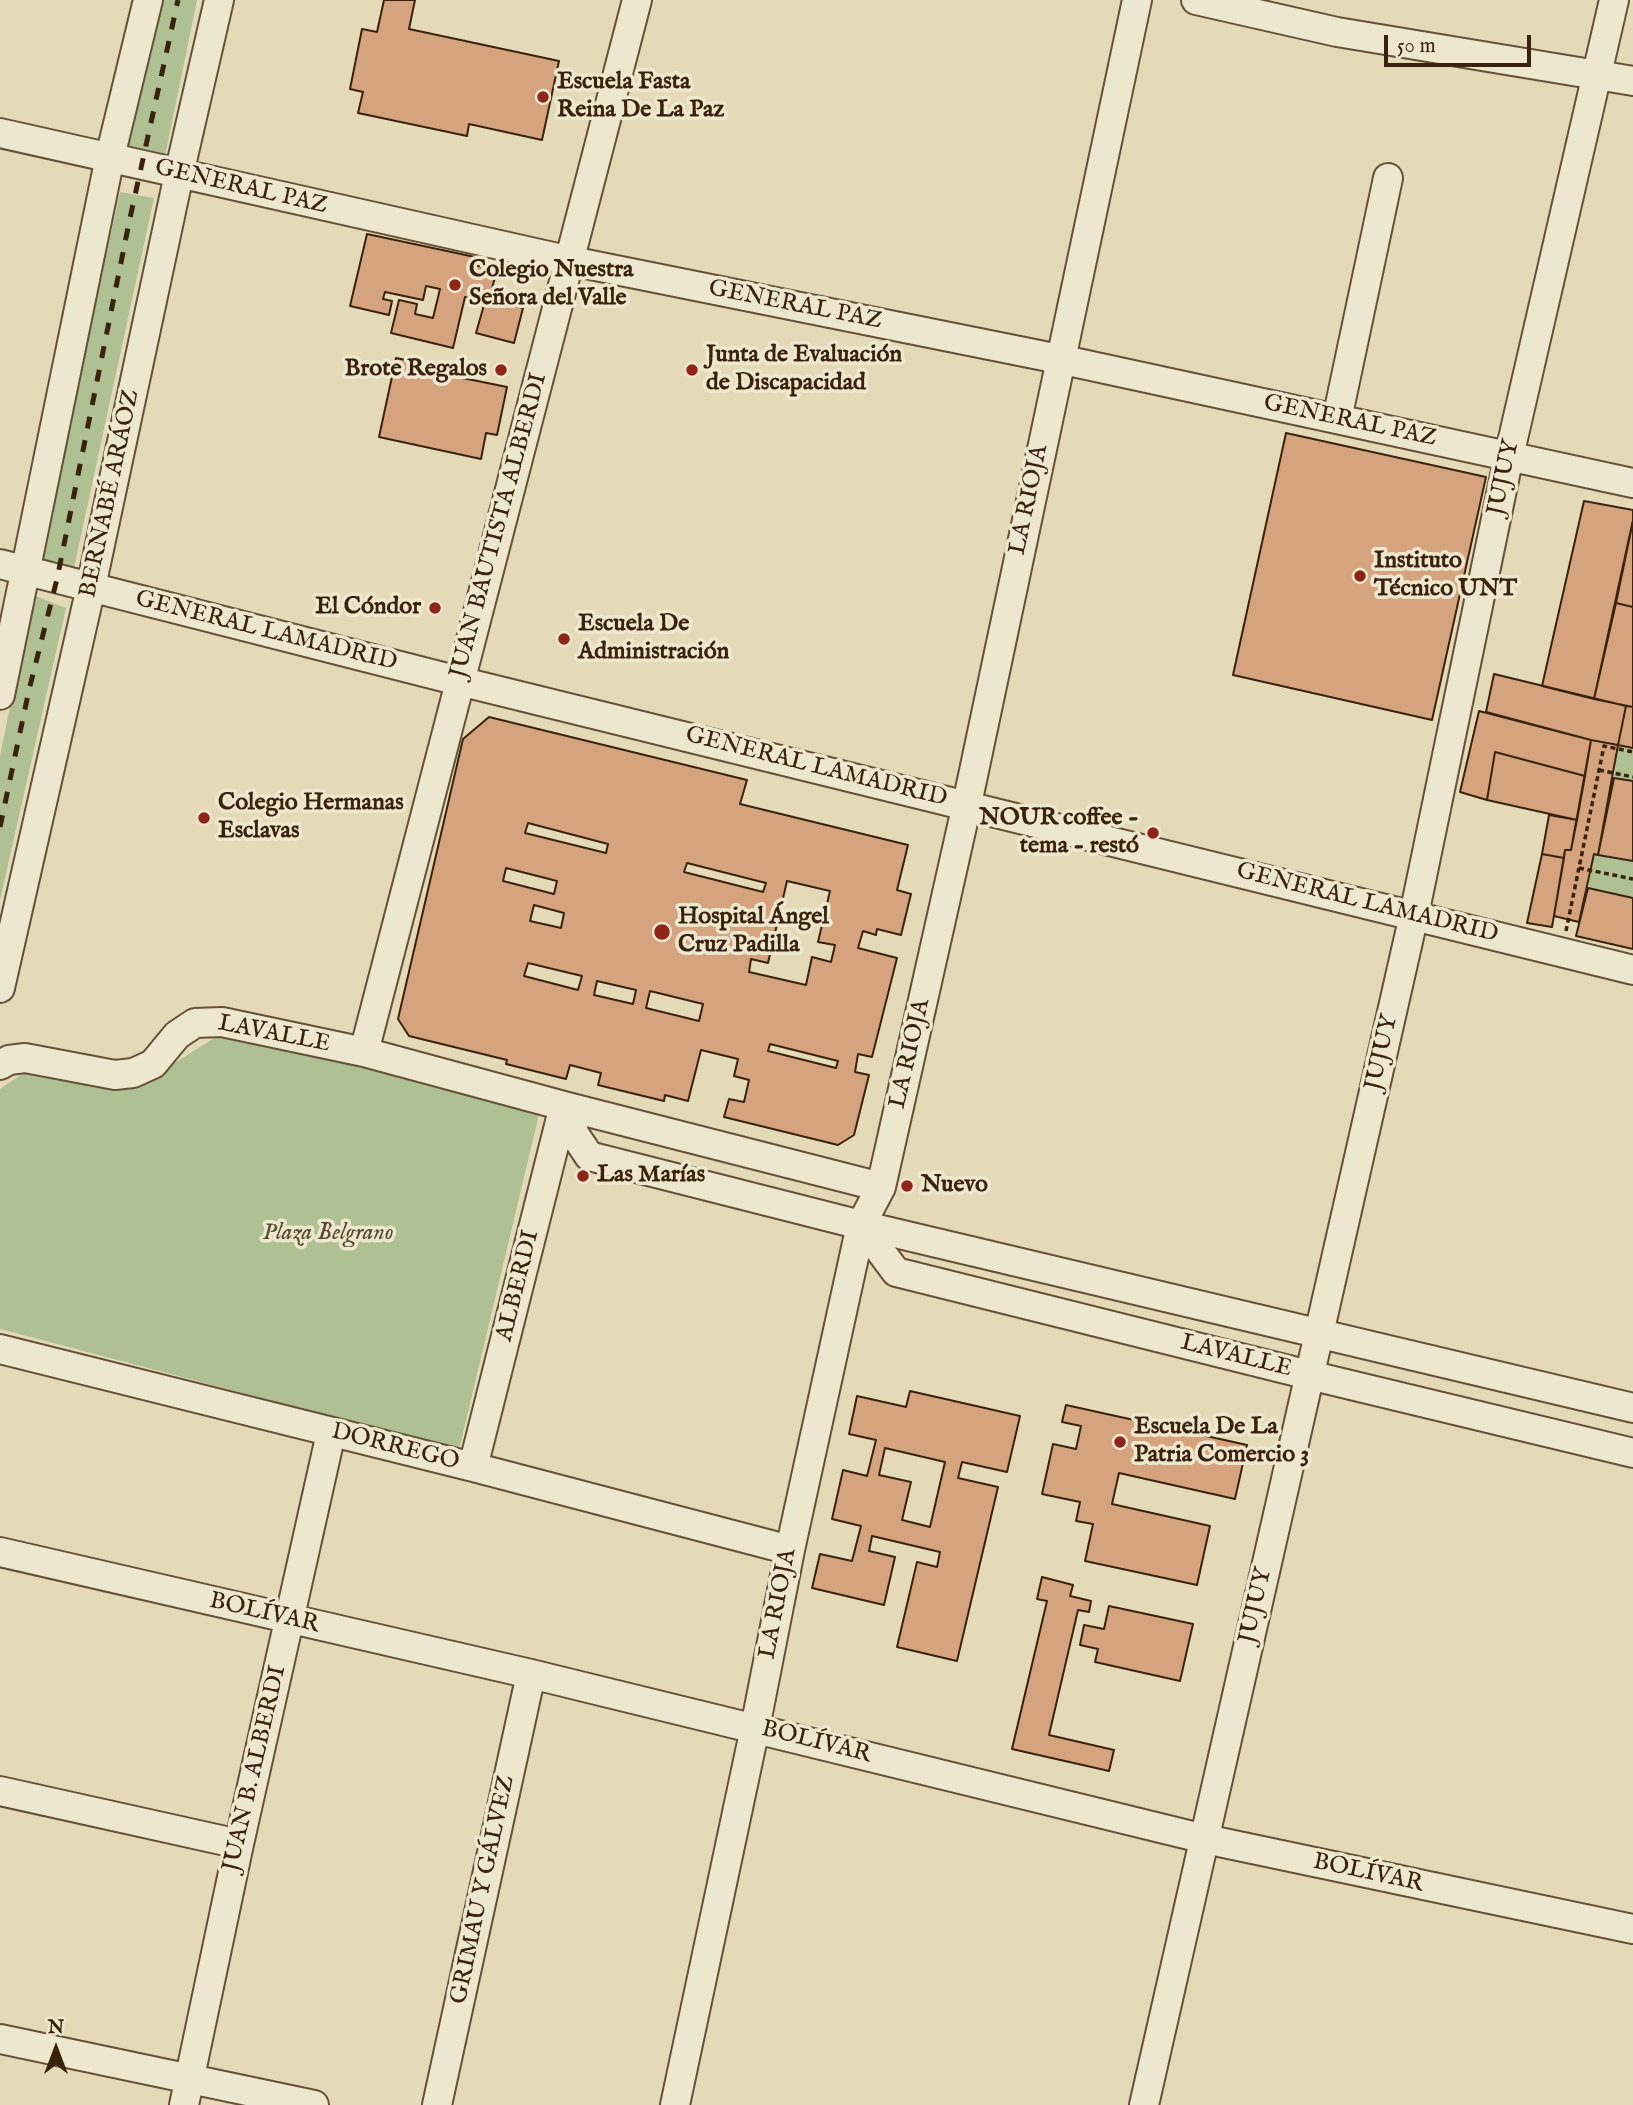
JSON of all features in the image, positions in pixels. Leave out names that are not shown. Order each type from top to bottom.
[{"type":"street","points":[[0,695],[13,568],[148,0]]},
{"type":"street","name":"BERNABÉ ARÁOZ","points":[[0,988],[91,587],[178,174],[219,0]]},
{"type":"street","name":"JUAN BAUTISTA ALBERDI","points":[[364,1052],[637,0]]},
{"type":"street","name":"LA RIOJA","points":[[675,2105],[790,1550],[861,1225],[881,1187],[967,804],[1137,0]]},
{"type":"street","points":[[1196,0],[1337,32],[1633,81]]},
{"type":"street","name":"JUJUY","points":[[1144,2105],[1414,915],[1509,456],[1614,0]]},
{"type":"street","name":"GENERAL PAZ","points":[[0,133],[571,261],[1059,359],[1633,483]]},
{"type":"street","points":[[1337,419],[1388,178]]},
{"type":"street","name":"GENERAL LAMADRID","points":[[13,568],[459,681],[1633,970]]},
{"type":"street","name":"LAVALLE","points":[[0,1065],[9,1060],[25,1058],[116,1075],[133,1073],[153,1064],[177,1035],[195,1023],[222,1022],[364,1052],[881,1187]]},
{"type":"street","name":"LAVALLE","points":[[564,1106],[575,1135],[589,1156],[861,1225],[1633,1408]]},
{"type":"street","name":"ALBERDI","points":[[473,1467],[564,1106]]},
{"type":"street","name":"LAVALLE","points":[[861,1225],[896,1272],[1633,1452]]},
{"type":"street","name":"DORREGO","points":[[0,1349],[473,1467],[790,1550]]},
{"type":"street","name":"JUAN B. ALBERDI","points":[[187,2092],[239,1844],[331,1433]]},
{"type":"street","name":"BOLÍVAR","points":[[0,1552],[531,1674],[1205,1839],[1633,1929]]},
{"type":"street","name":"GRIMAU Y GÁLVEZ","points":[[437,2105],[531,1674]]},
{"type":"street","points":[[0,1791],[239,1844]]},
{"type":"street","points":[[0,2039],[187,2092],[314,2105]]},
{"type":"path","points":[[1562,952],[1604,747],[1633,752]]},
{"type":"path","points":[[1599,770],[1633,776]]},
{"type":"path","points":[[1579,867],[1633,879]]},
{"type":"green space","points":[[161,0],[197,0],[164,161],[127,155]]},
{"type":"green space","points":[[120,192],[154,198],[73,572],[40,559]]},
{"type":"green space","points":[[33,595],[66,608],[0,900],[0,756]]},
{"type":"green space","points":[[1618,745],[1633,748],[1633,781],[1614,778]]},
{"type":"green space","points":[[1594,854],[1633,861],[1633,898],[1588,888]]},
{"type":"green space","name":"Plaza Belgrano","points":[[227,1030],[541,1106],[459,1450],[0,1329],[0,1089],[29,1069],[135,1088]]},
{"type":"building","points":[[384,0],[415,0],[409,29],[559,61],[542,140],[469,124],[467,136],[358,113],[363,92],[350,89],[362,29],[377,32]]},
{"type":"building","points":[[367,234],[475,257],[474,265],[497,270],[491,292],[482,289],[479,300],[465,297],[453,348],[391,333],[399,300],[417,304],[415,314],[433,318],[440,289],[426,286],[423,300],[385,292],[383,299],[392,301],[389,315],[350,306]]},
{"type":"building","points":[[486,298],[523,308],[514,343],[476,333]]},
{"type":"building","points":[[396,358],[444,368],[443,374],[507,387],[497,435],[486,433],[481,459],[379,437]]},
{"type":"building","name":"Instituto Técnico UNT","points":[[1286,433],[1486,477],[1432,720],[1233,675]]},
{"type":"building","points":[[1584,501],[1633,510],[1594,699],[1542,686]]},
{"type":"building","points":[[1633,521],[1633,607],[1616,603]]},
{"type":"building","points":[[1616,603],[1633,607],[1633,707],[1594,699]]},
{"type":"building","points":[[1494,674],[1626,706],[1618,745],[1486,712]]},
{"type":"building","points":[[1626,706],[1633,707],[1633,748],[1618,745]]},
{"type":"building","points":[[1479,711],[1591,740],[1585,776],[1495,752],[1487,800],[1460,792]]},
{"type":"building","name":"Hospital Ángel Cruz Padilla","points":[[489,717],[747,780],[740,804],[908,845],[897,890],[911,894],[901,935],[877,929],[876,935],[863,931],[858,948],[897,958],[872,1057],[858,1054],[855,1072],[869,1075],[854,1135],[838,1145],[724,1117],[729,1099],[744,1102],[749,1080],[734,1076],[738,1059],[701,1050],[688,1101],[665,1095],[664,1101],[598,1085],[601,1073],[570,1065],[566,1079],[506,1064],[507,1060],[409,1036],[398,1019],[463,739]],"holes":[[[528,823],[608,844],[606,853],[525,833]],[[687,863],[766,883],[763,892],[684,872]],[[506,868],[557,881],[554,894],[503,881]],[[787,881],[830,891],[818,942],[835,945],[831,962],[812,957],[806,985],[749,972],[751,959],[768,963]],[[534,905],[564,913],[561,928],[530,921]],[[528,963],[582,976],[578,990],[524,976]],[[597,981],[636,990],[633,1004],[594,995]],[[650,991],[703,1004],[699,1021],[646,1008]],[[770,1044],[838,1061],[836,1068],[768,1051]]]},
{"type":"building","points":[[1591,740],[1618,745],[1598,855],[1594,854],[1579,922],[1554,916],[1565,850],[1571,850]]},
{"type":"building","points":[[1495,752],[1585,776],[1577,820],[1487,800]]},
{"type":"building","points":[[1614,778],[1633,781],[1633,861],[1598,855]]},
{"type":"building","points":[[1549,815],[1577,820],[1571,850],[1565,850],[1564,858],[1542,854]]},
{"type":"building","points":[[1542,854],[1564,858],[1552,927],[1527,923]]},
{"type":"building","points":[[1588,888],[1633,898],[1633,949],[1576,936]]},
{"type":"building","points":[[910,1391],[1020,1416],[1007,1472],[962,1462],[958,1478],[998,1487],[957,1661],[897,1647],[917,1562],[937,1567],[940,1552],[872,1536],[869,1551],[895,1557],[884,1605],[812,1588],[820,1554],[852,1561],[861,1526],[832,1519],[843,1470],[867,1476],[876,1440],[849,1434],[857,1396],[906,1407]],"holes":[[[885,1448],[945,1462],[930,1527],[902,1520],[911,1482],[879,1475]]]},
{"type":"building","points":[[1066,1405],[1247,1445],[1235,1499],[1119,1473],[1112,1504],[1210,1526],[1197,1585],[1085,1561],[1093,1524],[1076,1521],[1080,1502],[1042,1494],[1053,1444],[1076,1449],[1081,1426],[1062,1422]]},
{"type":"building","points":[[1042,1577],[1073,1585],[1070,1596],[1091,1601],[1089,1612],[1078,1610],[1049,1735],[1114,1750],[1109,1771],[1012,1749],[1047,1601],[1037,1599]]},
{"type":"building","points":[[1109,1606],[1193,1624],[1180,1681],[1095,1662],[1098,1649],[1080,1645],[1084,1625],[1104,1629]]},
{"type":"railway","points":[[0,827],[29,690],[57,579],[130,218],[178,0]]},
{"type":"place","name":"Escuela Fasta Reina De La Paz","points":[[543,97]]},
{"type":"place","name":"Colegio Nuestra Señora del Valle","points":[[455,285]]},
{"type":"place","name":"Brote Regalos","points":[[501,370]]},
{"type":"place","name":"Junta de Evaluación de Discapacidad","points":[[692,370]]},
{"type":"place","name":"Instituto Técnico UNT","points":[[1360,576]]},
{"type":"place","name":"El Cóndor","points":[[435,608]]},
{"type":"place","name":"Escuela De Administración","points":[[564,639]]},
{"type":"place","name":"Colegio Hermanas Esclavas","points":[[204,818]]},
{"type":"place","name":"NOUR coffee - tema - restó","points":[[1153,833]]},
{"type":"place","name":"Hospital Ángel Cruz Padilla","points":[[662,932]]},
{"type":"place","name":"Las Marías","points":[[583,1176]]},
{"type":"place","name":"Nuevo","points":[[907,1186]]},
{"type":"place","name":"Escuela De La Patria Comercio 3","points":[[1120,1442]]}]
